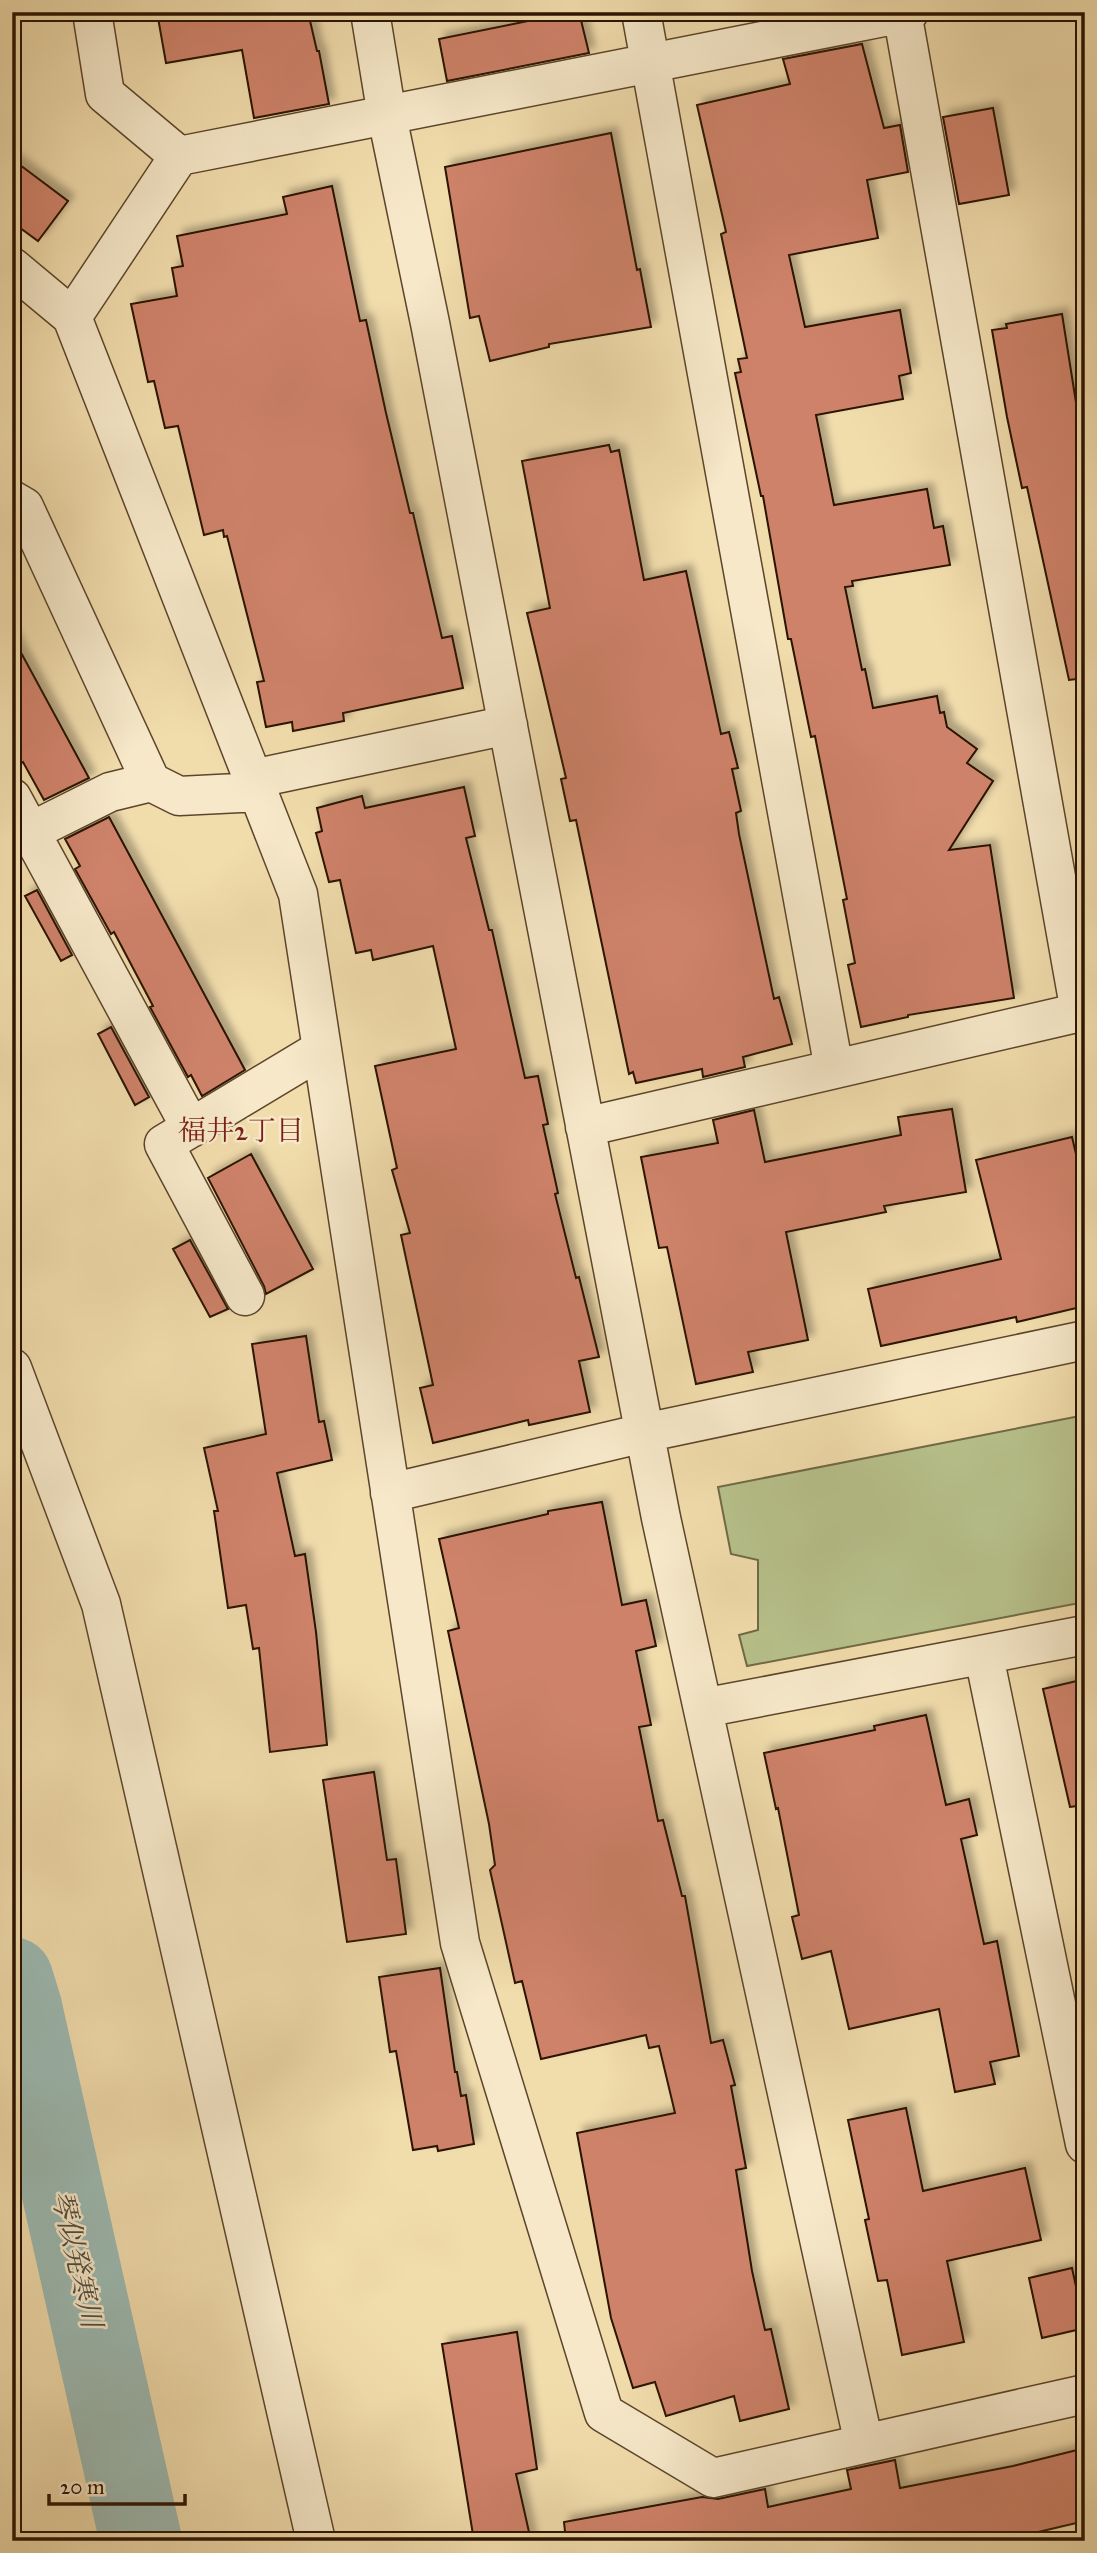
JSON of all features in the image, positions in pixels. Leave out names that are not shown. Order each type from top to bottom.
[{"type":"street","points":[[92,12],[105,94],[179,156]]},
{"type":"street","points":[[370,12],[387,116],[508,725],[644,1433],[864,2444]]},
{"type":"street","points":[[641,12],[834,1069]]},
{"type":"street","points":[[72,317],[179,156],[904,13],[1082,1012],[585,1127]]},
{"type":"street","points":[[12,267],[72,317],[298,894],[460,1943],[604,2413],[713,2478],[1085,2395]]},
{"type":"street","points":[[12,500],[24,507],[151,782],[179,796],[255,786],[508,725]]},
{"type":"street","points":[[30,832],[110,792],[151,782]]},
{"type":"street","points":[[12,799],[191,1128]]},
{"type":"street","points":[[245,1296],[164,1144],[322,1049]]},
{"type":"street","points":[[390,1493],[644,1433],[1085,1340]]},
{"type":"street","points":[[12,1368],[101,1604],[316,2541]]},
{"type":"street","points":[[703,1708],[1085,1635]]},
{"type":"street","points":[[984,1656],[1085,2144]]},
{"type":"green space","points":[[1085,1415],[1085,1602],[747,1666],[739,1635],[758,1630],[758,1560],[731,1554],[718,1487]]},
{"type":"building","points":[[157,12],[308,12],[329,104],[254,118],[242,50],[166,63]]},
{"type":"building","points":[[531,12],[579,12],[589,53],[447,81],[439,39],[533,20]]},
{"type":"building","points":[[862,44],[884,128],[900,125],[908,172],[867,180],[878,238],[789,255],[805,327],[900,310],[911,373],[899,376],[903,399],[816,415],[834,505],[927,489],[934,528],[943,526],[950,565],[852,581],[853,586],[845,587],[862,670],[865,669],[873,708],[937,696],[940,713],[944,712],[947,727],[977,749],[967,763],[993,781],[949,850],[990,845],[1014,998],[908,1015],[861,1027],[848,965],[855,963],[843,900],[847,899],[815,736],[811,737],[791,639],[788,639],[763,496],[735,373],[741,372],[738,359],[747,358],[721,234],[726,232],[697,105],[790,84],[783,59]]},
{"type":"building","points":[[993,108],[1009,195],[959,204],[943,117]]},
{"type":"building","points":[[611,133],[637,270],[640,269],[651,327],[549,344],[549,347],[490,361],[479,316],[470,318],[445,167]]},
{"type":"building","points":[[12,159],[68,201],[38,241],[12,222]]},
{"type":"building","points":[[332,186],[360,321],[366,320],[386,413],[442,638],[452,636],[463,688],[343,713],[344,721],[293,731],[292,722],[266,727],[257,682],[264,681],[227,536],[224,537],[223,530],[204,535],[178,426],[165,428],[154,381],[148,382],[131,304],[177,296],[172,268],[183,266],[177,236],[287,214],[283,197]]},
{"type":"building","points":[[1062,314],[1078,415],[1085,414],[1085,678],[1069,680],[1027,487],[1022,488],[992,330],[1007,328],[1006,324]]},
{"type":"building","points":[[609,445],[611,452],[619,450],[644,580],[686,571],[721,734],[729,732],[738,768],[732,769],[741,811],[736,813],[739,834],[774,999],[779,997],[792,1044],[743,1057],[745,1067],[703,1077],[702,1069],[636,1083],[633,1072],[629,1074],[576,820],[570,821],[561,779],[566,778],[527,613],[550,608],[522,461]]},
{"type":"building","points":[[12,636],[89,778],[44,800],[23,762],[12,768]]},
{"type":"building","points":[[464,787],[475,836],[466,838],[489,930],[492,930],[525,1078],[538,1076],[548,1124],[543,1125],[558,1193],[555,1194],[599,1357],[579,1361],[590,1412],[529,1425],[528,1420],[433,1443],[420,1388],[433,1385],[401,1235],[410,1233],[392,1170],[397,1168],[375,1066],[456,1049],[433,946],[373,960],[371,950],[356,953],[340,880],[329,882],[316,833],[322,831],[317,808],[362,796],[365,808]]},
{"type":"building","points":[[109,817],[245,1070],[202,1096],[191,1075],[188,1077],[150,1007],[153,1006],[114,932],[111,934],[75,869],[80,866],[65,839]]},
{"type":"building","points":[[37,890],[72,955],[61,961],[25,896]]},
{"type":"building","points":[[111,1027],[149,1097],[135,1105],[98,1034]]},
{"type":"building","points":[[952,1109],[966,1192],[884,1206],[886,1212],[786,1232],[808,1340],[748,1352],[753,1372],[696,1384],[667,1247],[659,1248],[641,1157],[718,1143],[713,1120],[754,1110],[765,1162],[901,1135],[898,1117]]},
{"type":"building","points":[[1072,1137],[1085,1192],[1085,1306],[1017,1322],[1016,1317],[881,1346],[868,1289],[1001,1259],[976,1160]]},
{"type":"building","points":[[251,1154],[313,1269],[266,1294],[208,1178]]},
{"type":"building","points":[[190,1240],[228,1309],[210,1317],[173,1249]]},
{"type":"building","points":[[306,1336],[319,1422],[324,1421],[332,1460],[277,1473],[295,1556],[305,1554],[327,1745],[270,1752],[259,1648],[253,1649],[246,1605],[228,1608],[214,1511],[218,1511],[204,1448],[266,1434],[252,1344]]},
{"type":"building","points":[[602,1502],[622,1605],[646,1600],[656,1646],[636,1651],[651,1725],[639,1727],[658,1821],[663,1820],[682,1896],[685,1896],[711,2043],[723,2040],[735,2085],[731,2086],[746,2168],[736,2170],[752,2271],[765,2330],[771,2329],[789,2409],[740,2421],[734,2396],[666,2416],[655,2382],[633,2388],[611,2318],[577,2133],[675,2113],[659,2046],[649,2048],[646,2035],[541,2059],[522,1981],[515,1983],[490,1870],[495,1865],[489,1824],[448,1631],[459,1628],[439,1539],[548,1514],[548,1511]]},
{"type":"building","points":[[1085,1679],[1085,1805],[1070,1807],[1043,1689]]},
{"type":"building","points":[[926,1715],[946,1805],[969,1799],[977,1835],[961,1839],[984,1944],[997,1941],[1019,2056],[990,2062],[995,2084],[955,2092],[939,2009],[849,2029],[831,1951],[802,1959],[792,1917],[799,1915],[764,1753],[875,1730],[874,1726]]},
{"type":"building","points":[[374,1772],[387,1860],[396,1859],[406,1934],[347,1942],[323,1780]]},
{"type":"building","points":[[440,1968],[455,2072],[461,2096],[466,2095],[474,2144],[438,2151],[437,2146],[413,2150],[396,2051],[390,2052],[379,1977]]},
{"type":"building","points":[[906,2108],[923,2191],[1025,2168],[1041,2240],[947,2261],[964,2342],[902,2355],[887,2280],[878,2281],[865,2220],[869,2219],[848,2120]]},
{"type":"building","points":[[1072,2268],[1085,2328],[1042,2338],[1029,2278]]},
{"type":"building","points":[[517,2332],[537,2469],[516,2474],[531,2541],[474,2541],[442,2344]]},
{"type":"building","points":[[1085,2448],[1085,2521],[1000,2541],[566,2541],[564,2522],[702,2497],[718,2499],[765,2489],[768,2507],[851,2489],[847,2470],[895,2460],[900,2488],[1013,2466]]},
{"type":"waterway","name":"琴似発寒川","points":[[12,1978],[21,2007],[141,2541]]},
{"type":"district","name":"福井2丁目","points":[[241,1130]]}]
